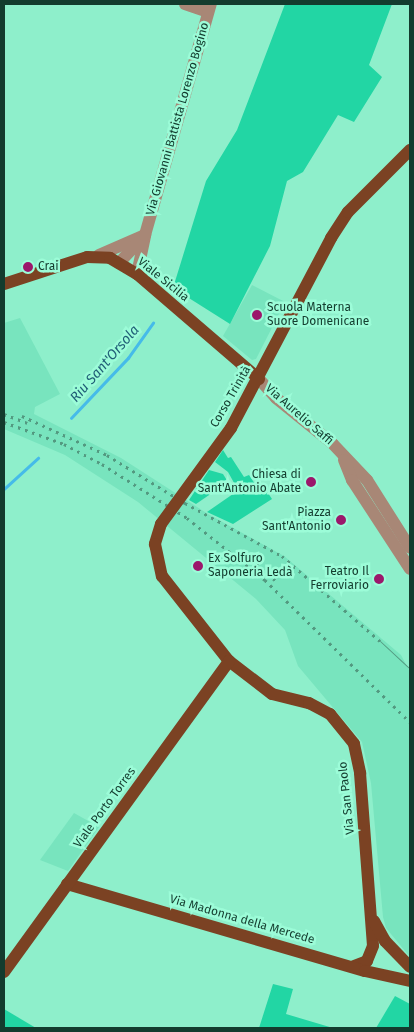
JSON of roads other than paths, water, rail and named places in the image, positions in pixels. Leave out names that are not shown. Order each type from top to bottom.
[{"type":"main road","name":"Corso Trinità","points":[[229,661],[162,576],[156,544],[161,524],[231,428],[259,379],[331,238],[348,212],[410,150]]},
{"type":"main road","name":"Viale Sicilia","points":[[99,256],[119,263],[137,274],[259,379]]},
{"type":"main road","points":[[4,284],[99,256]]},
{"type":"main road","name":"Viale Porto Torres","points":[[4,972],[229,661]]},
{"type":"main road","name":"Via San Paolo","points":[[229,661],[272,694],[325,711],[350,737],[360,773],[371,914],[372,954],[364,964],[354,966]]},
{"type":"main road","name":"Via Madonna della Mercede","points":[[67,884],[410,981]]},
{"type":"main road","name":"Via San Paolo","points":[[371,914],[385,941],[410,967]]},
{"type":"street","points":[[185,4],[210,8]]},
{"type":"street","name":"Via Giovanni Battista Lorenzo Bogino","points":[[137,274],[145,235],[210,8]]},
{"type":"street","points":[[99,256],[145,235]]},
{"type":"street","name":"Via Giovanni Battista Lorenzo Bogino","points":[[119,263],[145,235]]},
{"type":"street","name":"Via Aurelio Saffi","points":[[259,379],[367,480],[410,548]]},
{"type":"street","points":[[343,456],[352,480],[410,569]]},
{"type":"waterway","name":"Riu Sant'Orsola","points":[[71,418],[128,358],[153,323]]},
{"type":"waterway","name":"Riu Sant'Orsola","points":[[4,489],[38,458]]},
{"type":"tram line","points":[[380,641],[410,669]]},
{"type":"railway","points":[[4,414],[27,423]]},
{"type":"railway","points":[[22,416],[107,455],[185,503],[282,556],[380,641]]},
{"type":"railway","points":[[4,422],[64,444],[102,464],[187,518],[265,580],[410,722]]},
{"type":"railway","points":[[245,554],[275,580]]},
{"type":"place","name":"Crai","points":[[28,267]]},
{"type":"place","name":"Scuola Materna Suore Domenicane","points":[[257,315]]},
{"type":"place","name":"Chiesa di Sant'Antonio Abate","points":[[311,482]]},
{"type":"place","name":"Piazza Sant'Antonio","points":[[341,520]]},
{"type":"place","name":"Ex Solfuro Saponeria Ledà","points":[[198,566]]},
{"type":"place","name":"Teatro Il Ferroviario","points":[[379,579]]}]
